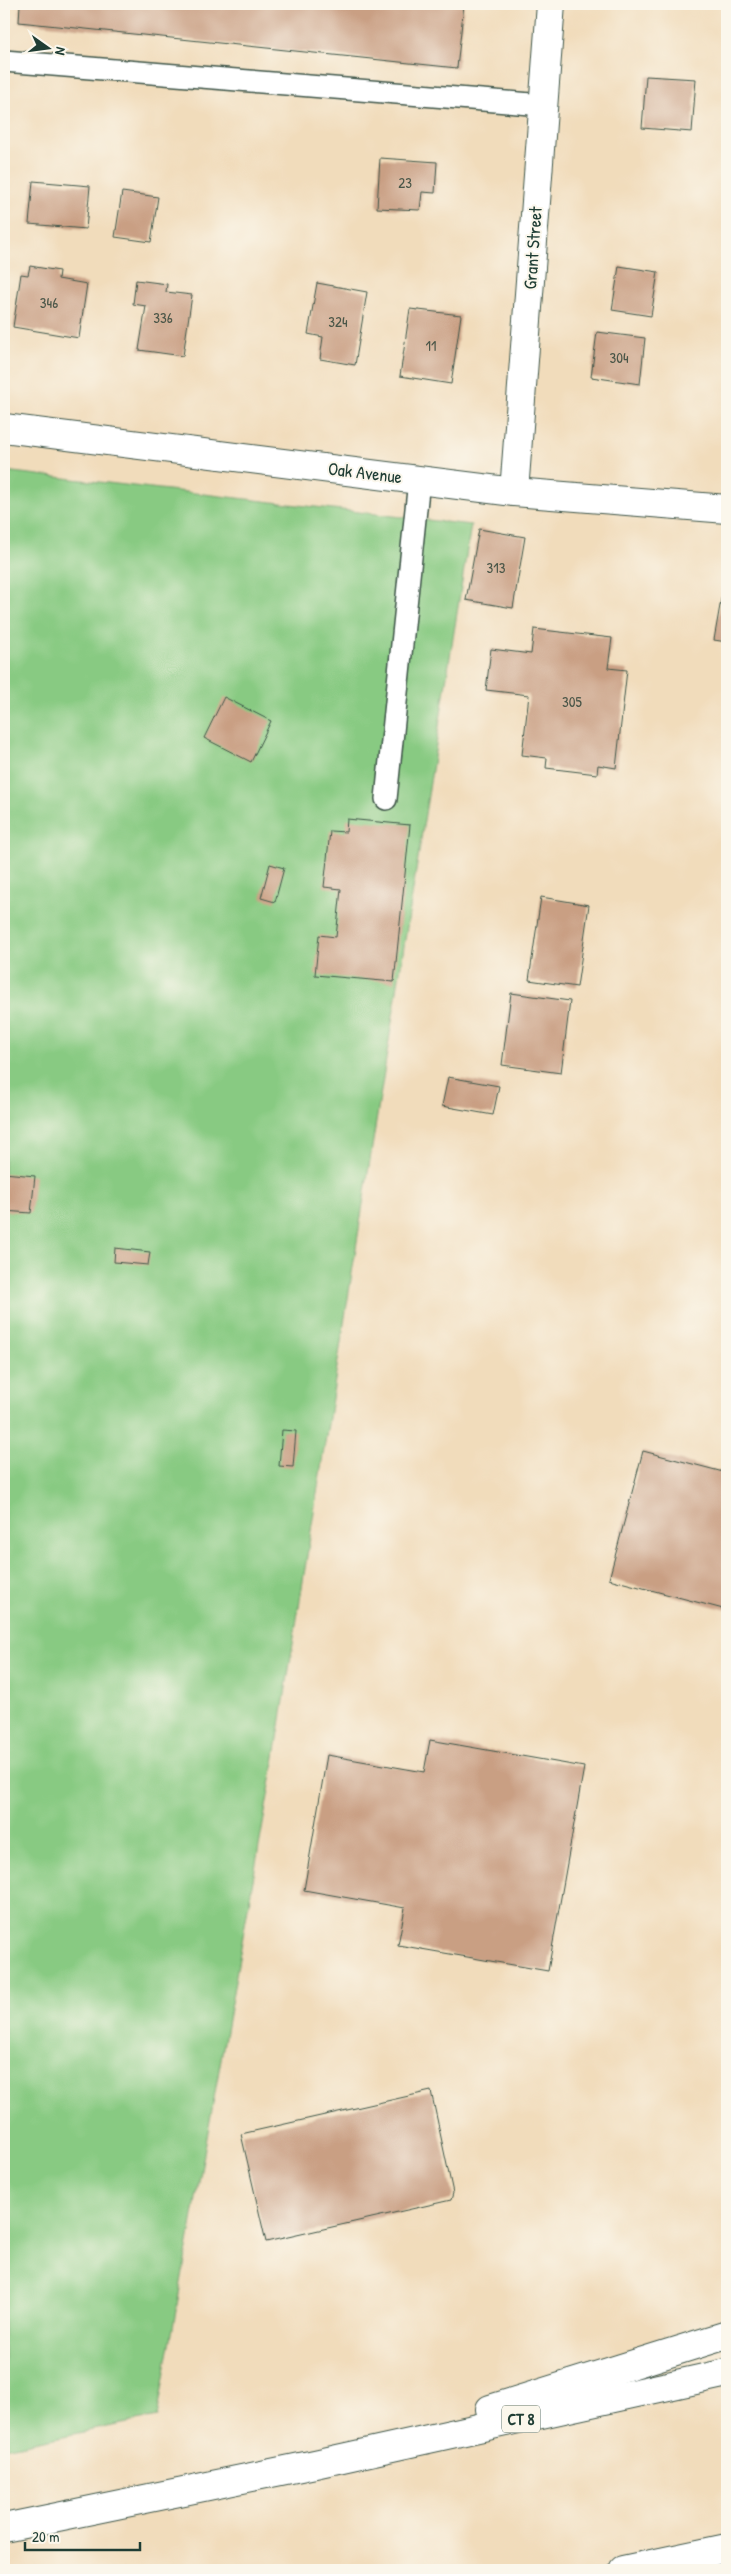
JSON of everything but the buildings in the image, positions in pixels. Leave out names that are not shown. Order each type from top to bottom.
[{"type":"main road","name":"Grant Street","points":[[514,492],[551,4]]},
{"type":"main road","name":"Oak Avenue","points":[[4,428],[514,492],[727,510]]},
{"type":"main road","points":[[315,2464],[727,2335]]},
{"type":"main road","name":"CT 8","points":[[4,2528],[315,2464],[727,2373]]},
{"type":"main road","points":[[623,2570],[727,2548]]},
{"type":"lane","points":[[4,62],[543,105]]},
{"type":"lane","points":[[386,799],[419,480]]},
{"type":"green space","points":[[4,471],[471,525],[275,1757],[157,2417],[4,2448]]}]
